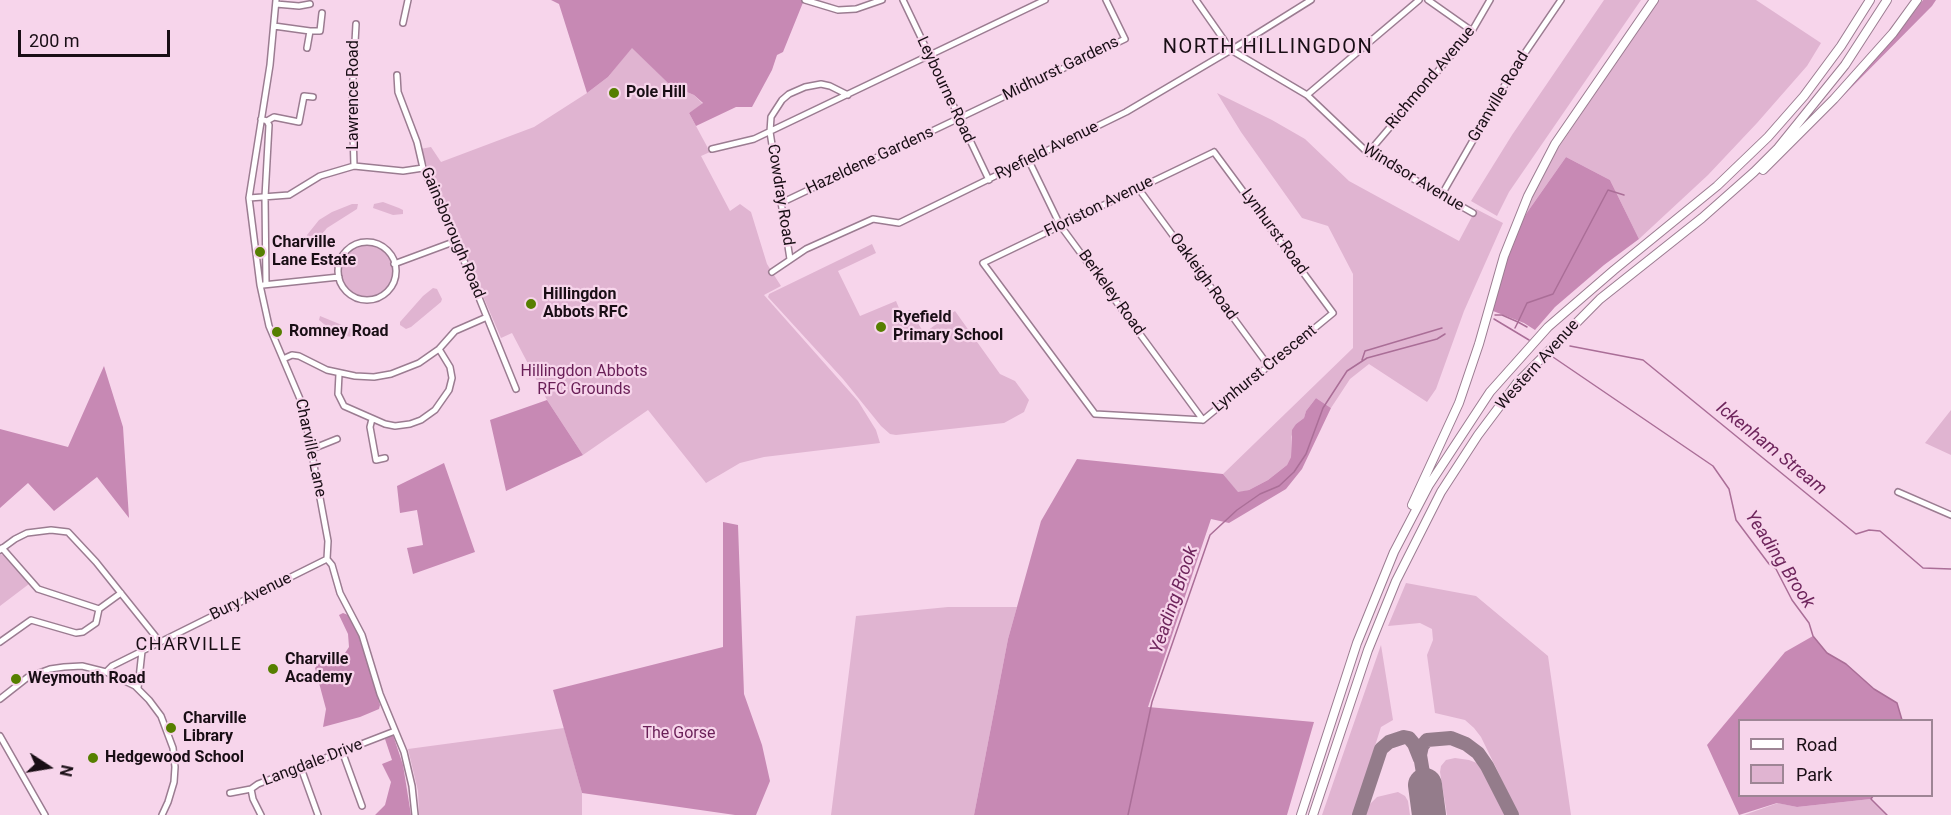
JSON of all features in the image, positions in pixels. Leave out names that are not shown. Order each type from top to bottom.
[{"type":"highway","points":[[1381,582],[1399,532],[1459,403],[1476,354],[1504,256],[1528,196],[1561,136],[1654,0]]},
{"type":"highway","name":"Western Avenue","points":[[1301,815],[1357,643],[1381,582],[1429,485],[1490,392],[1548,327],[1718,186],[1768,137],[1804,96],[1841,46],[1870,0]]},
{"type":"highway","name":"Western Avenue","points":[[1313,815],[1368,650],[1396,581],[1441,492],[1478,435],[1517,383],[1600,299],[1728,196],[1778,148],[1851,57],[1887,0]]},
{"type":"highway","points":[[1728,196],[1754,178],[1804,131],[1893,33],[1917,0]]},
{"type":"street","points":[[403,23],[408,0]]},
{"type":"street","points":[[805,0],[838,10],[856,9],[882,0]]},
{"type":"street","name":"Leybourne Road","points":[[903,0],[988,180]]},
{"type":"street","points":[[712,149],[754,139],[770,132],[1045,0]]},
{"type":"street","name":"Midhurst Gardens","points":[[959,118],[1125,39],[1106,0]]},
{"type":"street","name":"Windsor Avenue","points":[[1196,0],[1231,50],[1307,95],[1368,153],[1473,213]]},
{"type":"street","name":"Ryefield Avenue","points":[[772,272],[806,249],[873,219],[899,223],[1029,161],[1126,112],[1311,0]]},
{"type":"street","points":[[1307,95],[1419,0]]},
{"type":"street","points":[[1428,0],[1472,31]]},
{"type":"street","name":"Richmond Avenue","points":[[1368,153],[1472,31],[1490,0]]},
{"type":"street","name":"Granville Road","points":[[1441,196],[1514,69],[1561,0]]},
{"type":"street","points":[[276,2],[299,6],[310,4]]},
{"type":"street","name":"Charville Lane","points":[[276,2],[264,120],[249,198],[269,326],[301,400],[329,546],[327,559],[332,565],[340,593],[362,635],[380,693],[408,764],[415,815]]},
{"type":"street","points":[[274,26],[310,32],[320,31],[322,13]]},
{"type":"street","name":"Lawrence Road","points":[[354,166],[352,97],[356,24]]},
{"type":"street","points":[[307,48],[310,32]]},
{"type":"street","name":"Gainsborough Road","points":[[397,75],[398,92],[417,142],[423,168],[456,241],[516,389]]},
{"type":"street","points":[[770,132],[769,125],[775,108],[796,90],[821,84],[848,95]]},
{"type":"street","points":[[313,97],[304,96],[299,122],[274,117],[264,120],[263,285],[339,277]]},
{"type":"street","name":"Hazeldene Gardens","points":[[781,202],[959,118]]},
{"type":"street","name":"Cowdray Road","points":[[770,132],[790,259]]},
{"type":"street","name":"Floriston Avenue","points":[[984,263],[1214,152]]},
{"type":"street","name":"Lynhurst Road","points":[[1214,152],[1333,313]]},
{"type":"street","name":"Berkeley Road","points":[[1029,161],[1060,225],[1203,420]]},
{"type":"street","points":[[249,198],[290,195],[320,176],[354,166],[403,171],[423,168]]},
{"type":"street","name":"Oakleigh Road","points":[[1138,188],[1268,365]]},
{"type":"street","points":[[394,264],[456,241]]},
{"type":"street","points":[[370,243],[381,246],[390,254],[394,264],[395,275],[391,286],[384,294],[374,299],[352,296],[344,288],[339,277],[338,269],[342,258],[349,249],[359,244],[370,243]]},
{"type":"street","name":"Lynhurst Crescent","points":[[984,263],[1095,414],[1203,420],[1333,313]]},
{"type":"street","points":[[283,359],[299,356],[339,374],[364,377],[391,375],[419,363],[439,349],[455,331],[487,317]]},
{"type":"street","points":[[339,374],[337,388],[341,402],[349,409],[389,425],[405,425],[421,420],[435,410],[449,390],[452,378],[448,361],[439,349]]},
{"type":"street","points":[[372,419],[370,427],[376,460],[386,458]]},
{"type":"street","points":[[312,449],[337,439]]},
{"type":"street","points":[[1898,492],[1951,515]]},
{"type":"street","points":[[99,609],[38,589],[1,549],[27,533],[66,531],[74,537],[160,642]]},
{"type":"street","name":"Bury Avenue","points":[[106,672],[112,666],[327,559]]},
{"type":"street","points":[[0,642],[31,620],[76,633],[83,632],[96,623],[99,609],[121,593]]},
{"type":"street","points":[[138,688],[142,651]]},
{"type":"street","points":[[0,699],[28,677],[50,669],[77,666],[106,672],[138,688],[161,716],[173,748],[174,782],[162,815]]},
{"type":"street","name":"Langdale Drive","points":[[230,794],[251,789],[258,784],[395,731]]},
{"type":"street","points":[[0,736],[45,815]]},
{"type":"street","points":[[342,751],[362,806]]},
{"type":"street","points":[[301,768],[318,815]]},
{"type":"street","points":[[251,789],[261,815]]},
{"type":"green space","points":[[551,0],[804,0],[783,52],[777,55],[772,70],[752,107],[736,107],[696,126],[689,113],[703,103],[694,95],[670,85],[632,48],[608,77],[587,93],[559,4]]},
{"type":"green space","points":[[1604,0],[1641,0],[1509,192],[1497,216],[1471,201],[1512,135]]},
{"type":"green space","points":[[1658,0],[1756,0],[1821,43],[1807,66],[1757,123],[1708,175],[1639,239],[1610,180],[1566,157],[1526,214],[1536,185],[1559,147]]},
{"type":"green space","points":[[1923,0],[1936,0],[1836,103],[1897,35]]},
{"type":"green space","name":"Hillingdon Abbots RFC Grounds","points":[[632,47],[670,85],[694,95],[703,104],[689,113],[710,152],[701,156],[730,211],[740,204],[751,212],[767,264],[781,286],[764,295],[858,401],[876,430],[880,443],[764,457],[740,463],[706,483],[648,410],[583,455],[547,400],[512,333],[501,338],[420,149],[431,147],[441,162],[534,127],[608,77]]},
{"type":"green space","points":[[1217,93],[1305,139],[1349,181],[1459,241],[1476,209],[1503,223],[1464,311],[1436,389],[1427,402],[1369,364],[1350,379],[1331,408],[1316,398],[1306,411],[1304,418],[1296,424],[1291,437],[1291,457],[1287,465],[1268,480],[1238,493],[1223,474],[1353,348],[1353,274],[1328,226],[1302,218],[1241,132]]},
{"type":"green space","points":[[1566,157],[1610,180],[1639,239],[1604,265],[1555,307],[1535,330],[1524,323],[1493,311],[1511,243],[1526,214]]},
{"type":"green space","points":[[383,202],[403,210],[403,214],[393,215],[373,208],[374,204]]},
{"type":"green space","points":[[352,204],[358,204],[357,209],[327,228],[315,242],[310,243],[306,240],[307,235],[319,220]]},
{"type":"green space","name":"Ryefield Primary School","points":[[872,244],[876,253],[838,271],[860,316],[896,301],[901,313],[910,310],[924,333],[955,311],[1000,374],[1015,381],[1029,400],[1024,412],[1004,423],[890,434],[768,297],[769,294]]},
{"type":"green space","points":[[362,245],[372,245],[382,249],[389,256],[393,271],[389,286],[382,293],[372,297],[362,297],[352,293],[345,286],[341,276],[341,266],[345,256],[352,249]]},
{"type":"green space","points":[[433,288],[437,289],[442,299],[441,302],[411,327],[406,329],[400,325],[400,322],[423,296]]},
{"type":"green space","points":[[320,316],[361,334],[352,337],[336,334],[319,320]]},
{"type":"green space","points":[[104,366],[123,427],[129,518],[97,477],[54,511],[28,483],[0,508],[0,429],[68,447]]},
{"type":"green space","points":[[1316,398],[1331,408],[1302,469],[1286,489],[1229,523],[1211,519],[1148,707],[1314,722],[1287,815],[974,815],[1008,639],[1041,521],[1077,459],[1223,474],[1238,492],[1249,490],[1268,480],[1287,465],[1291,457],[1292,430],[1304,418],[1306,411]]},
{"type":"green space","points":[[547,400],[583,455],[506,491],[490,420]]},
{"type":"green space","points":[[1951,410],[1951,455],[1925,443]]},
{"type":"green space","points":[[444,463],[475,552],[413,574],[407,548],[423,545],[417,510],[400,513],[397,486]]},
{"type":"green space","name":"The Gorse","points":[[723,522],[738,525],[744,694],[762,745],[770,781],[756,815],[735,815],[582,793],[553,690],[723,647]]},
{"type":"green space","points":[[0,554],[4,555],[29,584],[0,606]]},
{"type":"green space","points":[[1406,583],[1476,596],[1548,656],[1571,815],[1519,815],[1481,737],[1474,728],[1465,720],[1435,713],[1427,655],[1433,640],[1432,629],[1420,623],[1388,626]]},
{"type":"green space","points":[[948,607],[1017,607],[1008,639],[974,815],[831,815],[856,616]]},
{"type":"green space","points":[[343,613],[348,615],[358,634],[380,705],[379,709],[360,717],[323,727],[326,709],[315,668],[319,663],[343,656],[349,647],[348,634],[339,615]]},
{"type":"green space","points":[[1813,636],[1827,653],[1846,664],[1874,689],[1897,703],[1902,719],[1738,719],[1738,797],[1872,797],[1871,799],[1797,807],[1777,803],[1739,815],[1707,745],[1785,652]]},
{"type":"green space","points":[[1381,645],[1393,720],[1381,727],[1353,815],[1322,815]]},
{"type":"green space","points":[[564,728],[582,793],[582,815],[419,815],[418,791],[408,749]]},
{"type":"green space","points":[[393,735],[403,765],[411,815],[375,815],[385,805],[391,782],[382,764],[392,760],[385,739]]},
{"type":"green space","points":[[1455,758],[1477,763],[1505,815],[1447,815],[1440,772],[1446,760]]},
{"type":"green space","points":[[1398,792],[1408,801],[1410,815],[1364,815],[1368,806],[1377,797]]},
{"type":"green space","points":[[1871,799],[1887,815],[1744,815],[1778,803],[1797,807]]},
{"type":"waterway","points":[[1495,315],[1502,315],[1518,322],[1527,303],[1553,294],[1608,190],[1624,195]]},
{"type":"waterway","name":"Yeading Brook","points":[[1494,319],[1529,340]]},
{"type":"waterway","name":"Ickenham Stream","points":[[1515,328],[1518,322],[1527,327]]},
{"type":"waterway","points":[[1362,360],[1365,351],[1442,328]]},
{"type":"waterway","name":"Yeading Brook","points":[[1128,815],[1152,702],[1210,535],[1237,510],[1260,494],[1279,486],[1294,472],[1306,454],[1323,408],[1347,371],[1367,358],[1437,339],[1445,334]]},
{"type":"waterway","name":"Ickenham Stream","points":[[1570,346],[1643,360],[1856,534],[1869,530],[1880,531],[1923,568],[1951,569]]},
{"type":"waterway","name":"Yeading Brook","points":[[1550,355],[1713,466],[1729,489],[1736,520],[1769,564],[1776,569],[1792,600],[1809,623],[1813,636],[1827,653],[1846,664],[1874,689],[1897,703],[1902,719]]},
{"type":"waterway","name":"Yeading Brook","points":[[1872,797],[1871,799],[1887,815]]},
{"type":"taxiway","points":[[1359,815],[1381,749],[1389,742],[1404,737],[1409,738],[1420,759]]},
{"type":"taxiway","points":[[1425,785],[1420,755],[1422,746],[1427,740],[1451,738],[1466,744],[1478,753],[1512,815]]},
{"type":"runway","points":[[1425,785],[1429,815]]},
{"type":"place","name":"Pole Hill","points":[[614,93]]},
{"type":"place","name":"Charville Lane Estate","points":[[260,252]]},
{"type":"place","name":"Hillingdon Abbots RFC","points":[[531,304]]},
{"type":"place","name":"Ryefield Primary School","points":[[881,327]]},
{"type":"place","name":"Romney Road","points":[[277,332]]},
{"type":"place","name":"Charville Academy","points":[[273,669]]},
{"type":"place","name":"Weymouth Road","points":[[16,679]]},
{"type":"place","name":"Charville Library","points":[[171,728]]},
{"type":"place","name":"Hedgewood School","points":[[93,758]]},
{"type":"district","name":"NORTH HILLINGDON","points":[[1268,48]]},
{"type":"district","name":"CHARVILLE","points":[[189,645]]}]
